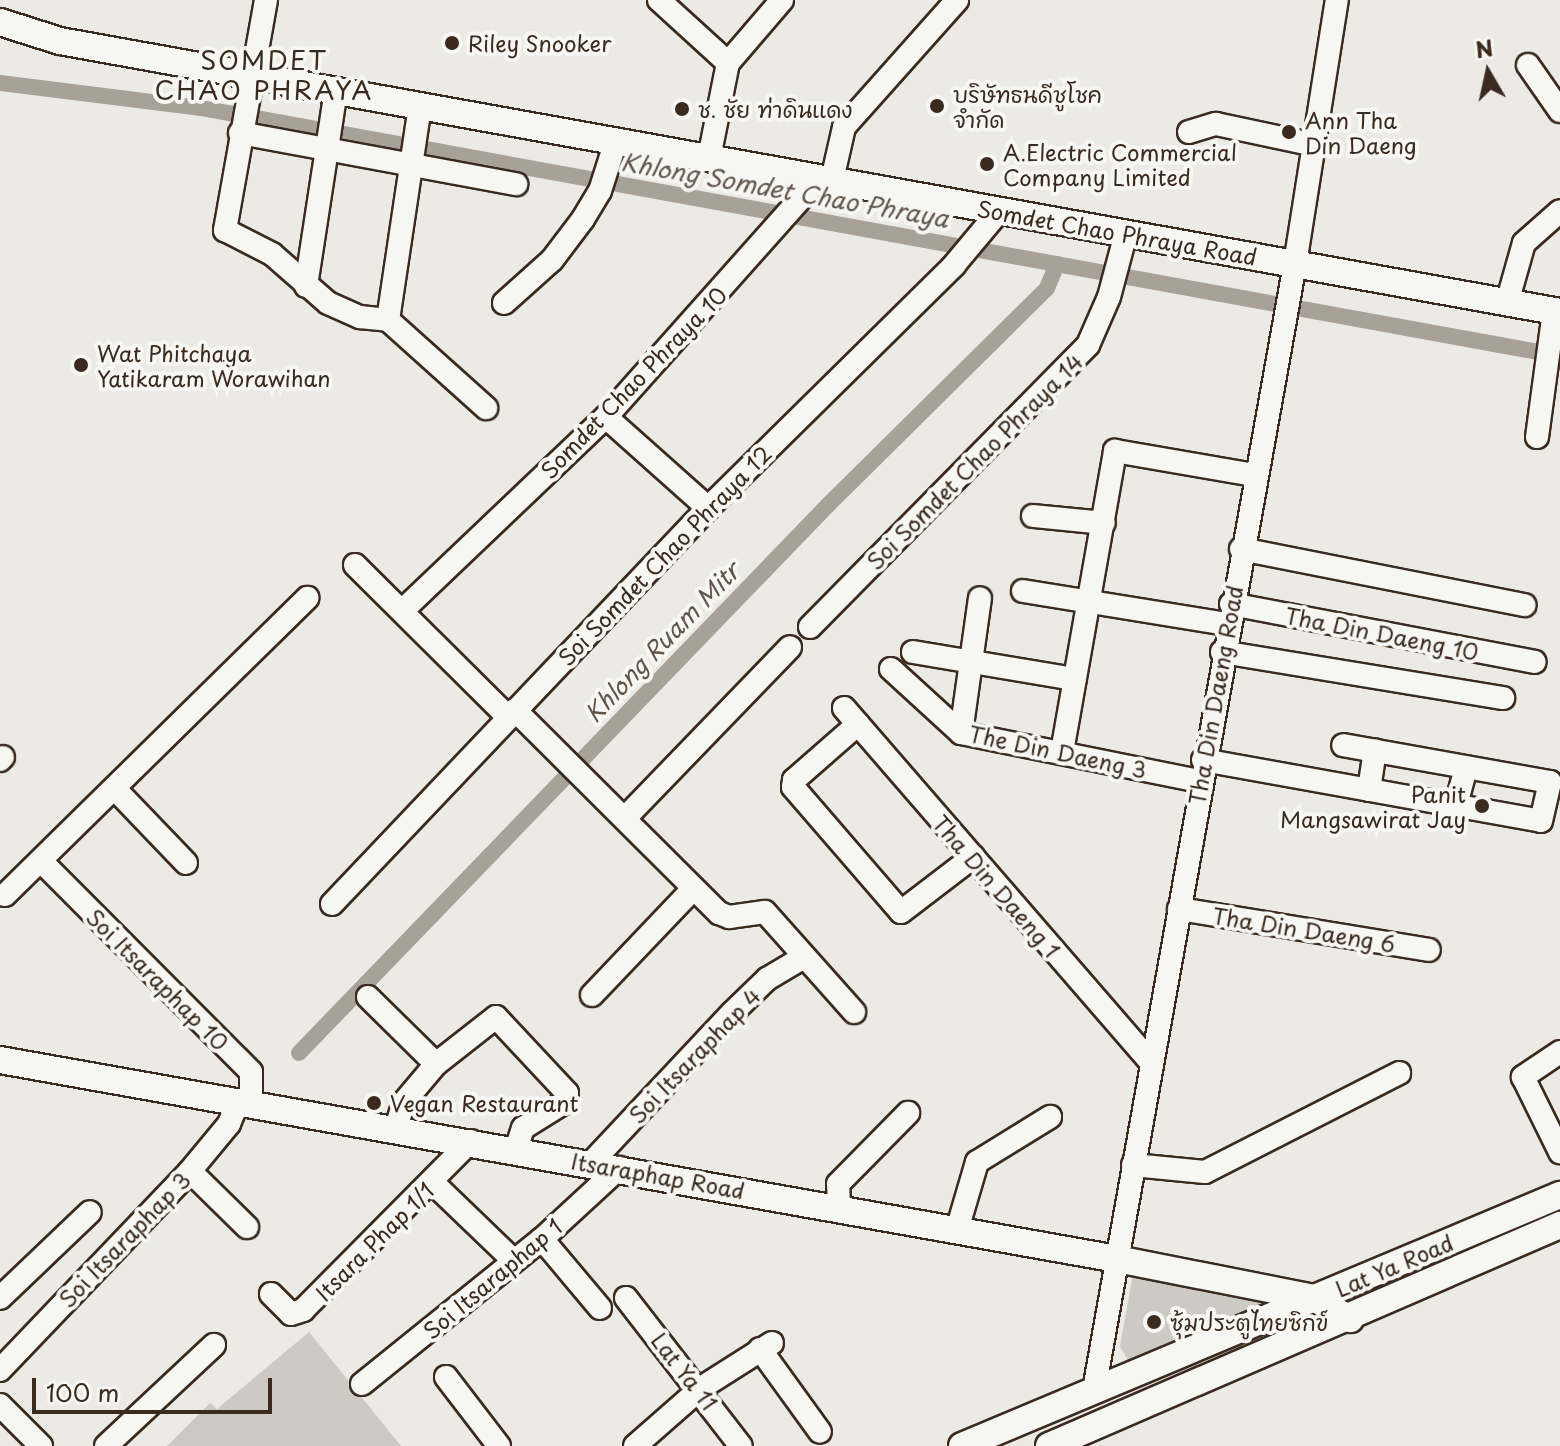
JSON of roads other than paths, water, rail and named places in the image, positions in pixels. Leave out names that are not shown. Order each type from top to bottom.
[{"type":"main road","name":"Somdet Chao Phraya Road","points":[[0,22],[60,41],[254,75],[334,102],[613,152],[709,158],[819,185],[1000,210],[1123,243],[1292,275],[1557,312]]},
{"type":"main road","name":"Somdet Chao Phraya Road","points":[[0,40],[60,41]]},
{"type":"main road","name":"Itsaraphap Road","points":[[0,1060],[516,1149],[1314,1298]]},
{"type":"main road","name":"Lat Ya Road","points":[[962,1446],[1560,1195]]},
{"type":"main road","name":"Lat Ya Road","points":[[1049,1446],[1350,1319],[1560,1225]]},
{"type":"main road","points":[[1314,1298],[1350,1319]]},
{"type":"main road","points":[[1092,1428],[1094,1390]]},
{"type":"street","points":[[266,0],[254,75],[223,223],[230,234],[272,254],[306,286],[360,317],[388,320],[486,408]]},
{"type":"street","points":[[659,0],[728,63]]},
{"type":"street","points":[[709,158],[728,63],[782,0]]},
{"type":"street","points":[[819,185],[844,127],[957,0]]},
{"type":"street","name":"Tha Din Daeng Road","points":[[1094,1390],[1222,652],[1315,145],[1337,0]]},
{"type":"street","points":[[1528,65],[1560,111]]},
{"type":"street","points":[[306,286],[334,102]]},
{"type":"street","points":[[388,320],[418,116]]},
{"type":"street","points":[[243,121],[326,145],[516,184]]},
{"type":"street","points":[[1189,132],[1216,124],[1315,145]]},
{"type":"street","points":[[504,303],[552,260],[600,191],[613,152]]},
{"type":"street","name":"Somdet Chao Phraya 10","points":[[403,610],[606,417],[819,185]]},
{"type":"street","name":"Soi Somdet Chao Phraya 12","points":[[332,904],[708,508],[957,261],[1000,210]]},
{"type":"street","points":[[1507,303],[1524,243],[1560,211]]},
{"type":"street","name":"Soi Somdet Chao Phraya 14","points":[[810,627],[1072,364],[1100,325],[1123,243]]},
{"type":"street","points":[[1537,437],[1547,354],[1557,312]]},
{"type":"street","points":[[606,417],[708,508]]},
{"type":"street","points":[[1062,752],[1115,451],[1254,475]]},
{"type":"street","points":[[1033,516],[1104,523]]},
{"type":"street","points":[[1241,549],[1525,605]]},
{"type":"street","points":[[355,565],[512,714],[575,768],[693,889],[725,916],[765,912],[854,1012]]},
{"type":"street","name":"Tha Din Daeng 10","points":[[1023,591],[1089,601],[1229,614],[1534,662]]},
{"type":"street","points":[[5,895],[116,790],[307,598]]},
{"type":"street","points":[[961,733],[980,598]]},
{"type":"street","points":[[626,817],[790,647]]},
{"type":"street","points":[[913,652],[1075,679]]},
{"type":"street","points":[[1222,652],[1503,698]]},
{"type":"street","name":"The Din Daeng 3","points":[[891,669],[961,733],[1062,752],[1369,790],[1541,821],[1550,782],[1466,767]]},
{"type":"street","name":"Tha Din Daeng 1","points":[[973,857],[901,912],[793,787],[794,780],[851,716],[1152,1063]]},
{"type":"street","points":[[1343,745],[1466,767],[1456,805]]},
{"type":"street","points":[[1369,790],[1375,750]]},
{"type":"street","points":[[116,790],[186,863]]},
{"type":"street","name":"Soi Itsaraphap 10","points":[[42,862],[251,1072],[244,1103]]},
{"type":"street","points":[[592,995],[693,889]]},
{"type":"street","name":"Tha Din Daeng 6","points":[[1179,909],[1429,950]]},
{"type":"street","name":"Soi Itsaraphap 4","points":[[591,1163],[767,979],[804,957]]},
{"type":"street","points":[[368,997],[436,1064]]},
{"type":"street","points":[[396,1128],[404,1102],[436,1064],[491,1019],[502,1020],[562,1085],[567,1098],[523,1128],[516,1149]]},
{"type":"street","points":[[1560,1052],[1523,1077],[1560,1152]]},
{"type":"street","points":[[1133,1165],[1194,1175],[1205,1172],[1399,1073]]},
{"type":"street","name":"Soi Itsaraphap 3","points":[[0,1370],[190,1171],[244,1103]]},
{"type":"street","points":[[839,1208],[838,1184],[908,1113]]},
{"type":"street","points":[[957,1230],[977,1162],[1050,1117]]},
{"type":"street","name":"Itsara Phap 1/1","points":[[271,1294],[298,1314],[433,1183],[471,1141]]},
{"type":"street","name":"Soi Itsaraphap 1","points":[[362,1384],[542,1239],[619,1168]]},
{"type":"street","points":[[190,1171],[247,1227]]},
{"type":"street","points":[[433,1183],[514,1261]]},
{"type":"street","points":[[0,1298],[90,1212]]},
{"type":"street","points":[[542,1239],[600,1308]]},
{"type":"street","name":"Lat Ya 11","points":[[626,1298],[701,1388],[741,1446]]},
{"type":"street","points":[[106,1446],[214,1345]]},
{"type":"street","points":[[635,1446],[701,1388],[766,1346],[820,1432]]},
{"type":"street","points":[[446,1377],[499,1446]]},
{"type":"street","points":[[4,1417],[41,1446]]},
{"type":"waterway","name":"Khlong Somdet Chao Phraya","points":[[0,83],[201,108],[1560,356]]},
{"type":"waterway","name":"Khlong Ruam Mitr","points":[[299,1053],[828,505],[1047,288],[1057,264]]},
{"type":"place","name":"Riley Snooker","points":[[452,43]]},
{"type":"place","name":"บริษัทธนดีชูโชค จำกัด","points":[[937,106]]},
{"type":"place","name":"ช. ชัย ท่าดินแดง","points":[[682,109]]},
{"type":"place","name":"Ann Tha Din Daeng","points":[[1289,132]]},
{"type":"place","name":"A.Electric Commercial Company Limited","points":[[987,164]]},
{"type":"place","name":"Wat Phitchaya Yatikaram Worawihan","points":[[81,365]]},
{"type":"place","name":"Panit Mangsawirat Jay","points":[[1482,806]]},
{"type":"place","name":"Vegan Restaurant","points":[[374,1103]]},
{"type":"place","name":"ซุ้มประตูไทยซิกข์","points":[[1154,1322]]},
{"type":"district","name":"SOMDET CHAO PHRAYA","points":[[264,75]]}]
